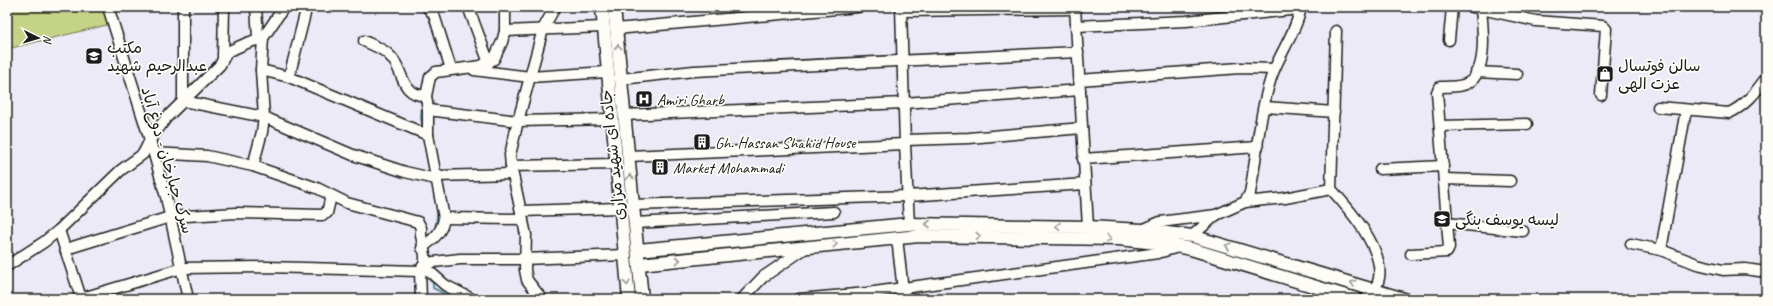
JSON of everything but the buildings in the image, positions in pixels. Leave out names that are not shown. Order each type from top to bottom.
[{"type":"main road","points":[[602,7],[629,299]]},
{"type":"main road","name":"جاده ای شهید مزاری","points":[[614,7],[642,299]]},
{"type":"main road","points":[[638,250],[909,224],[1088,227],[1142,230],[1170,232],[1192,236],[1404,299]]},
{"type":"main road","points":[[1170,232],[1172,246]]},
{"type":"main road","points":[[639,264],[919,236],[1119,239],[1190,249],[1356,299]]},
{"type":"street","name":"سرک جبارخان - دوغ آباد","points":[[108,7],[154,152],[188,299]]},
{"type":"street","points":[[183,7],[183,101]]},
{"type":"street","points":[[223,57],[224,7]]},
{"type":"street","points":[[253,166],[262,132],[264,117],[260,38],[256,7]]},
{"type":"street","points":[[7,266],[60,230],[121,170],[143,154],[150,140],[167,117],[220,65],[227,52],[260,38],[284,7]]},
{"type":"street","points":[[426,7],[434,15],[451,69]]},
{"type":"street","points":[[422,248],[440,232],[443,226],[444,218],[428,135],[428,110],[426,96],[430,77],[436,72],[467,68],[489,63],[498,52],[506,31],[505,7]]},
{"type":"street","points":[[542,299],[528,280],[524,259],[526,235],[510,155],[543,29],[555,7]]},
{"type":"street","points":[[616,29],[858,7]]},
{"type":"street","points":[[1449,40],[1452,7]]},
{"type":"street","points":[[909,224],[901,9],[1075,8],[1088,227]]},
{"type":"street","points":[[1076,26],[1186,21],[1300,8],[1293,31],[1274,69],[1264,107],[1250,193],[1244,202]]},
{"type":"street","points":[[1411,254],[1447,252],[1449,248],[1438,92],[1440,87],[1460,86],[1469,82],[1476,72],[1482,56],[1483,46],[1482,8],[1536,20],[1603,26],[1606,30],[1601,96]]},
{"type":"street","points":[[469,9],[489,63]]},
{"type":"street","points":[[289,76],[305,14]]},
{"type":"street","points":[[506,31],[603,27]]},
{"type":"street","points":[[1336,31],[1332,188],[1371,242],[1379,264],[1379,278],[1374,290],[1366,299]]},
{"type":"street","points":[[364,41],[391,56],[405,85],[419,96],[426,96]]},
{"type":"street","points":[[621,79],[694,71],[1078,52]]},
{"type":"street","points":[[467,68],[530,77],[607,72]]},
{"type":"street","points":[[624,115],[904,103],[1240,68],[1274,69]]},
{"type":"street","points":[[261,70],[289,76],[428,135]]},
{"type":"street","points":[[1476,72],[1517,74]]},
{"type":"street","points":[[1658,107],[1729,113],[1738,109],[1746,102],[1766,78]]},
{"type":"street","points":[[183,101],[264,117],[353,155],[405,172],[436,178],[512,170],[616,164]]},
{"type":"street","points":[[1264,107],[1334,112]]},
{"type":"street","points":[[428,110],[518,121],[612,119]]},
{"type":"street","points":[[1661,250],[1686,110]]},
{"type":"street","points":[[1440,126],[1527,124]]},
{"type":"street","points":[[628,156],[905,142],[1082,128]]},
{"type":"street","points":[[1084,159],[1258,147]]},
{"type":"street","points":[[154,152],[207,156],[253,166],[317,188],[347,203],[418,222],[421,228],[423,267],[421,299]]},
{"type":"street","points":[[1380,169],[1443,166]]},
{"type":"street","points":[[1444,178],[1510,181]]},
{"type":"street","points":[[633,205],[908,196],[1085,184]]},
{"type":"street","points":[[1192,236],[1216,215],[1244,202],[1285,198],[1332,188]]},
{"type":"street","points":[[66,249],[170,217],[236,213],[322,215],[326,213],[331,196]]},
{"type":"street","points":[[444,218],[522,215],[620,208]]},
{"type":"street","points":[[635,223],[834,212]]},
{"type":"street","points":[[1142,230],[1160,222],[1216,215]]},
{"type":"street","points":[[1447,223],[1523,231]]},
{"type":"street","points":[[60,230],[80,299],[182,268],[423,267],[460,258],[524,259],[624,255]]},
{"type":"street","points":[[897,238],[904,299]]},
{"type":"street","points":[[1631,244],[1661,250],[1697,264],[1723,270],[1744,268],[1766,272]]},
{"type":"street","points":[[742,299],[763,277],[809,246]]},
{"type":"street","points":[[799,299],[903,288],[1158,253],[1172,246]]},
{"type":"street","points":[[423,267],[445,285],[472,299]]},
{"type":"green space","points":[[7,7],[106,7],[111,24],[7,49]]},
{"type":"waterway","points":[[422,103],[421,118],[423,129]]},
{"type":"waterway","points":[[435,229],[438,210]]},
{"type":"waterway","points":[[426,275],[433,283],[433,288],[447,295],[458,297]]},
{"type":"place","name":"مکتب عبدالرحیم شهید","points":[[94,56]]},
{"type":"place","name":"سالن فوتسال عزت الهی","points":[[1605,74]]},
{"type":"place","name":"Amiri Gharb","points":[[644,99]]},
{"type":"place","name":"Gh. Hassan Shahid House","points":[[702,142]]},
{"type":"place","name":"Market Mohammadi","points":[[660,167]]},
{"type":"place","name":"لیسه یوسف بنگی","points":[[1442,219]]}]
